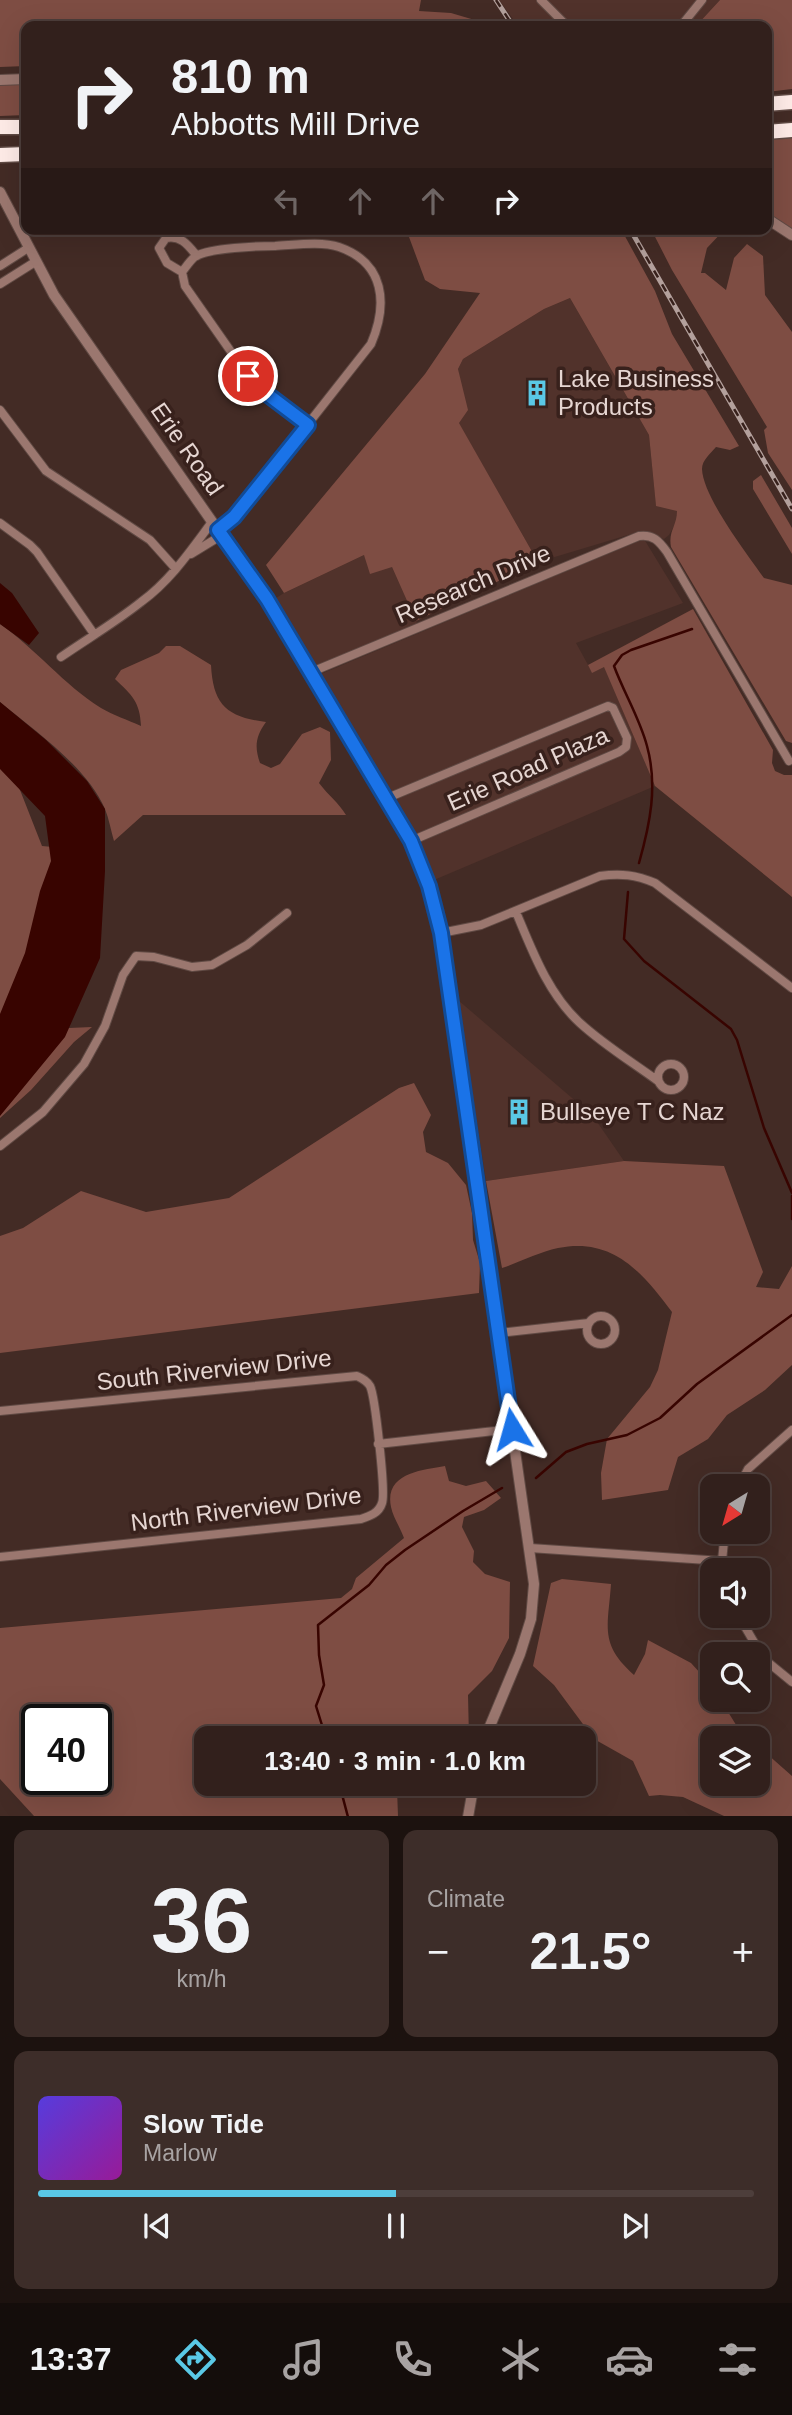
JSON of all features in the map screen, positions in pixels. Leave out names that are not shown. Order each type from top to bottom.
[{"type":"highway","points":[[772,104],[792,102]]},
{"type":"highway","points":[[3,127],[21,127]]},
{"type":"highway","points":[[772,132],[792,130]]},
{"type":"highway","points":[[2,155],[21,154]]},
{"type":"street","points":[[541,0],[562,21]]},
{"type":"street","points":[[685,21],[702,0]]},
{"type":"street","points":[[0,80],[21,79]]},
{"type":"street","name":"Erie Road","points":[[0,192],[21,234]]},
{"type":"street","points":[[772,222],[792,235]]},
{"type":"street","name":"Erie Road","points":[[22,235],[74,326],[267,599],[411,841],[429,886],[441,933],[534,1584],[531,1619],[520,1654],[490,1726]]},
{"type":"street","points":[[197,256],[179,238],[173,236],[160,243],[162,256],[167,263],[182,272],[185,286],[248,376],[259,388],[308,425]]},
{"type":"street","points":[[61,657],[142,602],[217,529],[234,517],[371,344],[378,327],[381,290],[374,273],[358,256],[338,246],[312,244],[240,247],[197,256],[182,272]]},
{"type":"street","points":[[0,266],[28,248]]},
{"type":"street","points":[[0,284],[35,262]]},
{"type":"street","points":[[0,410],[46,471],[150,540],[176,569]]},
{"type":"street","points":[[0,523],[37,552],[94,634]]},
{"type":"street","points":[[191,554],[217,529]]},
{"type":"street","name":"Research Drive","points":[[309,673],[639,536],[653,536],[667,552],[789,761]]},
{"type":"street","name":"Erie Road Plaza","points":[[385,799],[608,706],[612,708],[627,738],[626,747],[619,752],[411,841]]},
{"type":"street","points":[[441,933],[481,925],[600,876],[620,873],[636,875],[656,883],[792,988]]},
{"type":"street","points":[[516,912],[539,967],[568,1010],[580,1023],[658,1082]]},
{"type":"street","points":[[0,1146],[43,1112],[84,1064],[105,1026],[123,975],[136,957],[154,957],[192,967],[212,965],[247,945],[287,913]]},
{"type":"street","points":[[499,1333],[589,1323]]},
{"type":"street","name":"South Riverview Drive","points":[[0,1411],[357,1376],[365,1380],[373,1395],[378,1444]]},
{"type":"street","points":[[378,1444],[512,1429]]},
{"type":"street","points":[[745,1474],[792,1430]]},
{"type":"street","name":"North Riverview Drive","points":[[0,1557],[361,1519],[371,1516],[383,1502],[378,1444]]},
{"type":"street","points":[[530,1548],[700,1564]]},
{"type":"street","points":[[746,1628],[764,1659],[792,1682]]},
{"type":"street","points":[[468,1816],[472,1796]]},
{"type":"shaded area","points":[[0,0],[421,0],[419,11],[451,13],[478,21],[21,21],[21,66],[0,67]]},
{"type":"shaded area","points":[[499,0],[720,0],[701,21],[514,21]]},
{"type":"shaded area","points":[[720,0],[792,0],[792,89],[772,91],[772,21],[701,21]]},
{"type":"shaded area","points":[[21,84],[21,115],[0,116],[0,85]]},
{"type":"shaded area","points":[[792,137],[792,231],[772,217],[772,139]]},
{"type":"shaded area","points":[[624,235],[655,291],[672,334],[739,446],[730,450],[716,447],[705,460],[702,469],[710,494],[727,525],[764,578],[792,585],[792,743],[786,741],[671,547],[677,511],[656,506],[649,435],[570,298],[544,309],[463,359],[458,369],[468,410],[459,423],[538,562],[416,621],[392,567],[370,574],[364,555],[284,593],[266,565],[425,374],[480,293],[440,289],[425,280],[409,237]]},
{"type":"shaded area","points":[[654,235],[719,235],[707,248],[701,273],[705,273],[726,290],[734,258],[747,244],[763,256],[765,295],[792,332],[792,490],[768,453],[764,430],[767,427],[672,270]]},
{"type":"shaded area","points":[[570,298],[649,435],[656,505],[677,510],[677,521],[664,539],[638,532],[538,562],[458,422],[461,385],[458,369],[463,359],[544,309]]},
{"type":"shaded area","points":[[761,475],[792,528],[792,554],[753,489],[753,481]]},
{"type":"shaded area","points":[[644,539],[683,603],[576,643],[592,672],[604,666],[655,786],[434,880],[374,771],[316,676]]},
{"type":"shaded area","points":[[364,555],[392,567],[418,625],[312,670],[273,600]]},
{"type":"shaded area","points":[[0,583],[12,593],[39,633],[29,645],[0,624]]},
{"type":"shaded area","points":[[693,609],[773,750],[772,763],[775,771],[792,775],[792,897],[655,786],[604,667],[592,673],[588,665]]},
{"type":"shaded area","points":[[0,624],[88,699],[106,711],[141,726],[134,700],[115,679],[121,670],[159,653],[166,646],[180,646],[211,665],[215,690],[225,707],[241,717],[266,722],[257,741],[260,763],[271,768],[280,764],[302,734],[320,727],[330,732],[331,760],[319,783],[346,815],[143,815],[114,841],[105,809],[86,779],[59,751],[0,702]]},
{"type":"shaded area","points":[[0,702],[46,740],[87,781],[105,809],[105,871],[100,958],[65,1037],[0,1116],[0,1014],[25,953],[40,891],[51,861],[45,816],[0,769]]},
{"type":"shaded area","points":[[0,739],[42,846],[86,850],[46,1029],[92,1027],[0,1118]]},
{"type":"shaded area","points":[[458,1000],[593,1116],[624,1161],[486,1181]]},
{"type":"shaded area","points":[[414,1083],[431,1115],[423,1132],[426,1152],[448,1163],[466,1185],[472,1213],[473,1240],[480,1263],[479,1293],[0,1353],[0,1236],[23,1228],[81,1191],[146,1212],[229,1198],[399,1088]]},
{"type":"shaded area","points":[[624,1161],[724,1166],[763,1272],[756,1287],[779,1289],[792,1266],[792,1365],[765,1390],[727,1415],[708,1439],[678,1457],[668,1490],[602,1500],[601,1473],[607,1439],[650,1387],[658,1370],[672,1312],[637,1271],[610,1253],[595,1248],[558,1248],[502,1268],[486,1181]]},
{"type":"shaded area","points":[[445,1466],[449,1481],[466,1486],[486,1481],[501,1498],[484,1510],[464,1517],[462,1527],[474,1551],[473,1562],[485,1574],[510,1582],[509,1638],[492,1671],[468,1695],[469,1726],[194,1726],[194,1796],[397,1796],[398,1816],[34,1816],[0,1779],[0,1628],[341,1598],[352,1589],[356,1578],[404,1538],[393,1515],[390,1496],[399,1480],[416,1472]]},
{"type":"shaded area","points":[[562,1579],[611,1584],[608,1634],[615,1654],[623,1664],[634,1675],[645,1654],[648,1640],[691,1663],[700,1673],[700,1712],[728,1712],[737,1726],[700,1726],[700,1796],[770,1796],[770,1757],[792,1776],[792,1816],[724,1816],[683,1797],[649,1796],[633,1761],[596,1740],[596,1726],[584,1726],[554,1685],[533,1666],[551,1583]]},
{"type":"waterway","points":[[639,863],[651,805],[652,776],[647,746],[614,666],[622,655],[631,650],[692,629]]},
{"type":"waterway","points":[[628,892],[624,939],[644,961],[731,1029],[737,1040],[764,1128],[792,1193]]},
{"type":"waterway","points":[[792,1196],[792,1219]]},
{"type":"waterway","points":[[536,1478],[566,1452],[627,1435],[660,1418],[697,1384],[792,1315]]},
{"type":"waterway","points":[[322,1726],[316,1706],[324,1685],[318,1625],[369,1585],[386,1565],[405,1550],[502,1488]]},
{"type":"waterway","points":[[342,1796],[348,1816]]},
{"type":"railway","points":[[496,0],[510,21]]},
{"type":"railway","points":[[633,235],[792,509]]},
{"type":"place","name":"Lake Business Products","points":[[537,393]]},
{"type":"place","name":"Bullseye T C Naz","points":[[519,1112]]},
{"type":"route","points":[[248,376],[259,388],[308,425],[234,517],[218,530],[267,599],[411,841],[429,886],[441,933],[512,1429]]}]
